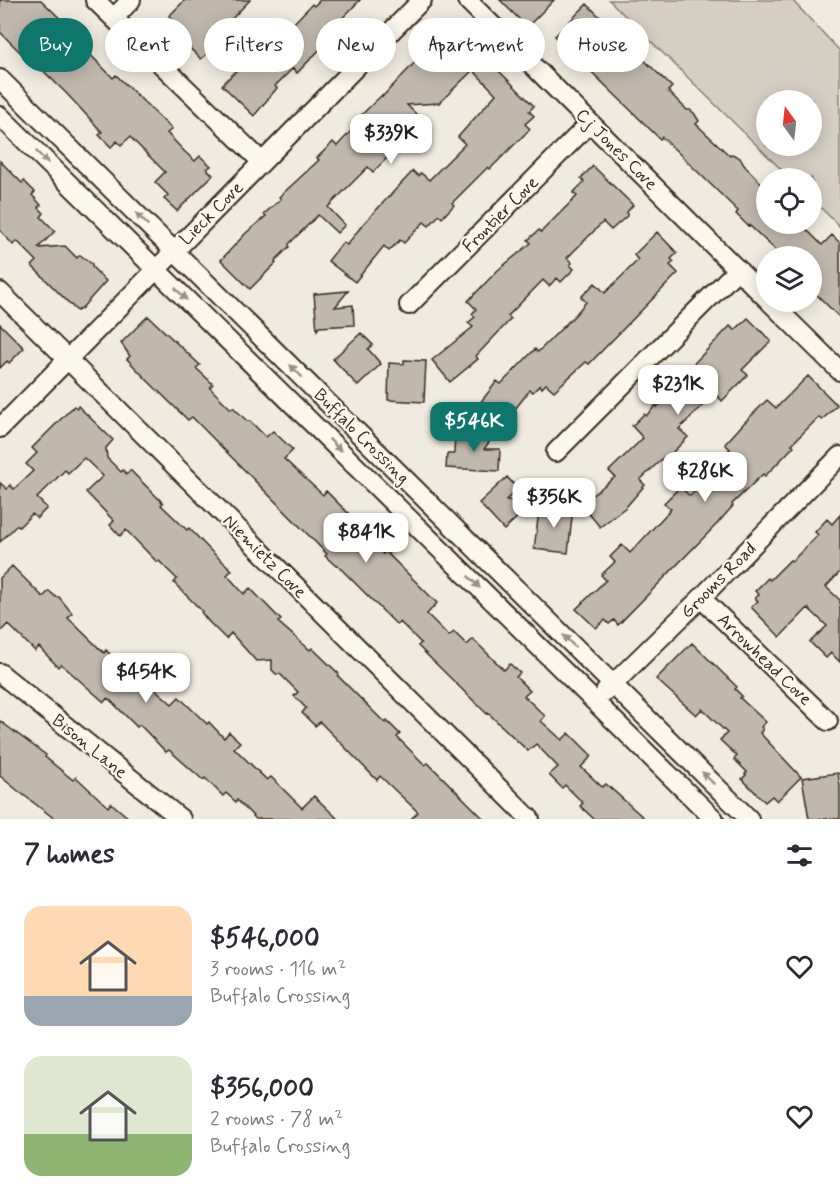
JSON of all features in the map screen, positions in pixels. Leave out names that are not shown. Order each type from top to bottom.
[{"type":"street","points":[[96,0],[114,18],[131,0]]},
{"type":"street","name":"Lieck Cove","points":[[0,428],[422,0]]},
{"type":"street","name":"Cj Jones Cove","points":[[467,0],[756,288]]},
{"type":"street","points":[[170,72],[262,162]]},
{"type":"street","name":"Buffalo Crossing","points":[[0,79],[749,819]]},
{"type":"street","name":"Buffalo Crossing","points":[[0,116],[714,819]]},
{"type":"street","name":"Frontier Cove","points":[[409,305],[590,123]]},
{"type":"street","points":[[556,452],[738,269]]},
{"type":"street","name":"Niemietz Cove","points":[[0,292],[530,819]]},
{"type":"street","points":[[780,312],[840,370]]},
{"type":"street","name":"Grooms Road","points":[[595,701],[701,598],[840,456]]},
{"type":"street","name":"Arrowhead Cove","points":[[701,598],[828,721]]},
{"type":"street","name":"Bison Lane","points":[[0,673],[181,819]]},
{"type":"shaded area","points":[[609,0],[792,0],[840,51],[840,227],[822,209],[822,168],[780,168],[768,156],[822,156],[822,90],[756,90],[756,145],[649,39],[649,18],[627,18]]},
{"type":"building","points":[[0,0],[41,0],[59,18],[18,18],[18,50],[0,32]]},
{"type":"building","points":[[185,0],[250,0],[233,18],[204,18],[204,57],[201,59],[192,50],[192,18],[171,18],[169,16]]},
{"type":"building","points":[[320,0],[360,0],[343,18],[316,18],[316,53],[304,66],[304,18],[299,18],[312,4],[314,6]]},
{"type":"building","points":[[500,0],[554,0],[536,18],[518,18]]},
{"type":"building","points":[[587,4],[601,18],[573,18]]},
{"type":"building","points":[[93,57],[105,72],[113,78],[116,75],[172,129],[167,133],[185,152],[195,161],[200,156],[211,166],[207,169],[213,175],[177,211],[164,199],[168,195],[155,182],[165,172],[130,137],[121,145],[117,141],[111,147],[99,135],[102,132],[44,72],[93,72]]},
{"type":"building","points":[[649,65],[672,87],[668,91],[687,110],[694,113],[699,121],[696,124],[730,156],[732,154],[740,158],[756,178],[756,232],[662,137],[660,139],[592,72],[649,72]]},
{"type":"building","points":[[408,70],[408,72],[471,72],[439,103],[407,105],[424,122],[418,131],[405,144],[403,142],[373,172],[368,167],[328,207],[345,225],[337,233],[318,215],[250,289],[221,260],[246,233],[266,216],[264,214],[281,199],[279,197],[319,160],[317,158],[333,142],[337,146],[355,127],[352,124]]},
{"type":"building","points":[[235,72],[289,72],[275,86],[277,88],[254,116],[222,85]]},
{"type":"building","points":[[475,72],[500,72],[534,106],[529,111],[534,116],[525,124],[530,129],[452,203],[454,205],[442,218],[439,215],[429,226],[424,222],[404,243],[400,240],[389,251],[384,246],[355,282],[328,261],[343,242],[347,245],[363,224],[413,171],[418,176],[421,173],[429,180],[465,144],[458,137],[496,94]]},
{"type":"building","points":[[0,161],[22,183],[24,181],[35,192],[32,195],[41,205],[38,207],[44,213],[41,217],[55,231],[38,248],[65,246],[77,258],[80,255],[92,264],[92,267],[106,281],[81,309],[77,311],[32,266],[37,261],[17,241],[13,245],[0,230]]},
{"type":"building","points":[[593,166],[633,205],[627,212],[627,216],[611,230],[603,222],[567,258],[574,269],[561,282],[557,278],[549,286],[543,280],[508,316],[511,319],[476,356],[478,359],[450,382],[432,360],[473,327],[468,323],[475,317],[472,314],[476,309],[468,301],[498,270],[531,243],[528,240],[539,230],[541,232],[577,196],[573,193],[584,182],[581,178]]},
{"type":"building","points":[[657,232],[677,253],[671,259],[674,262],[670,265],[678,273],[589,364],[586,362],[554,391],[546,384],[542,388],[540,385],[533,392],[530,390],[501,427],[477,407],[497,381],[501,384],[535,349],[538,352],[575,315],[586,302],[581,297],[595,283],[605,293],[638,260],[634,255]]},
{"type":"building","points":[[759,234],[811,234],[822,245],[832,235],[840,243],[840,318],[822,300],[822,246],[771,246]]},
{"type":"building","points":[[348,291],[335,307],[353,305],[354,325],[319,327],[317,330],[314,294]]},
{"type":"building","points":[[148,316],[200,365],[196,368],[213,384],[210,388],[231,409],[233,407],[266,437],[273,431],[293,450],[284,459],[323,495],[326,491],[352,517],[349,519],[383,554],[385,551],[437,603],[427,614],[449,636],[454,632],[467,645],[473,639],[504,670],[510,664],[520,673],[516,677],[530,691],[524,696],[545,716],[541,721],[562,740],[569,733],[592,756],[581,767],[602,787],[606,784],[645,819],[594,819],[580,806],[583,803],[565,785],[562,788],[549,775],[558,767],[536,744],[528,751],[487,714],[418,646],[421,643],[400,622],[397,625],[337,565],[325,556],[327,554],[192,417],[188,420],[148,381],[127,359],[130,356],[121,343]]},
{"type":"building","points":[[748,318],[771,341],[742,370],[748,375],[722,401],[715,393],[679,429],[688,437],[640,480],[645,485],[626,507],[600,527],[581,504],[615,477],[609,471],[643,438],[632,426],[644,414],[646,416],[656,405],[657,407],[681,383],[678,380],[730,326],[735,330]]},
{"type":"building","points":[[0,324],[24,348],[9,363],[7,361],[0,368]]},
{"type":"building","points":[[361,333],[373,345],[368,349],[381,364],[358,386],[333,359]]},
{"type":"building","points":[[404,360],[426,361],[424,402],[388,400],[389,363],[404,364]]},
{"type":"building","points":[[808,376],[837,405],[822,420],[819,417],[765,476],[763,474],[732,504],[733,506],[717,524],[618,625],[614,620],[609,624],[605,620],[596,628],[576,609],[606,580],[601,575],[615,562],[610,557],[622,545],[630,553],[671,509],[664,503],[680,487],[690,496],[724,461],[721,457],[730,449],[725,444],[767,400],[776,408]]},
{"type":"building","points":[[74,406],[77,408],[78,406],[113,440],[106,448],[107,458],[121,472],[123,470],[127,474],[130,470],[163,503],[161,505],[187,530],[189,528],[232,570],[227,575],[244,594],[250,588],[281,620],[278,622],[310,650],[312,648],[385,723],[387,721],[400,734],[397,737],[425,765],[428,763],[484,819],[411,819],[418,812],[380,776],[377,780],[320,722],[315,726],[302,713],[306,708],[294,696],[298,692],[280,674],[272,670],[272,660],[256,661],[231,633],[226,639],[174,583],[177,579],[159,561],[157,562],[126,530],[120,536],[110,525],[114,521],[86,492],[103,476],[84,458],[68,473],[65,470],[37,498],[47,508],[37,518],[32,514],[0,542],[0,483],[7,489],[10,485],[14,489],[33,471],[26,464],[37,453],[32,448]]},
{"type":"building","points":[[455,432],[495,434],[484,449],[500,449],[499,471],[446,468],[447,454],[454,454]]},
{"type":"building","points":[[507,477],[518,489],[506,500],[532,503],[504,530],[479,503]]},
{"type":"building","points":[[540,504],[573,508],[568,553],[534,549]]},
{"type":"building","points":[[840,515],[840,572],[826,587],[840,600],[840,662],[831,653],[826,658],[810,642],[827,626],[808,608],[780,637],[751,607],[758,601],[755,598],[759,595],[755,591],[790,560],[792,561],[818,535],[815,532],[827,519],[832,524]]},
{"type":"building","points":[[12,566],[43,597],[49,591],[59,597],[72,613],[68,618],[104,653],[106,650],[141,687],[147,682],[172,704],[179,697],[224,738],[229,732],[240,742],[234,748],[267,780],[271,777],[302,808],[314,796],[338,819],[256,819],[237,800],[236,802],[226,793],[223,796],[205,778],[203,780],[169,750],[166,752],[140,725],[137,727],[108,698],[104,702],[61,664],[58,667],[39,647],[35,651],[8,624],[0,632],[0,578]]},
{"type":"building","points":[[692,643],[737,687],[735,689],[742,696],[740,698],[766,722],[761,727],[763,729],[760,733],[801,777],[777,801],[772,796],[765,802],[742,779],[747,772],[734,759],[737,756],[720,740],[727,733],[702,709],[696,715],[656,679]]},
{"type":"building","points":[[0,721],[46,755],[45,757],[73,780],[76,777],[108,807],[111,803],[130,819],[55,819],[0,776]]},
{"type":"building","points":[[838,773],[840,819],[809,819],[802,778]]}]
